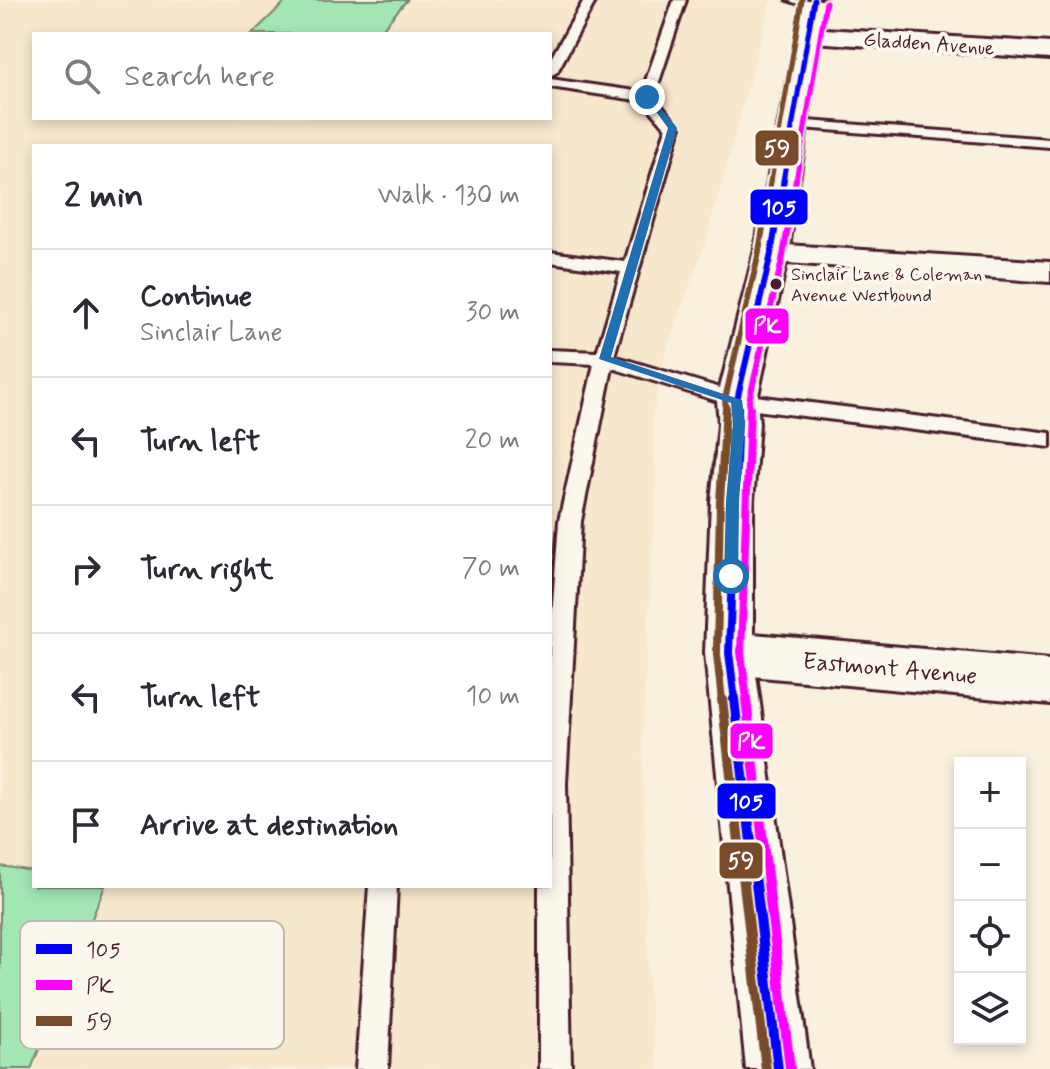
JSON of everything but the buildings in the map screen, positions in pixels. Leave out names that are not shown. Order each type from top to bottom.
[{"type":"main road","points":[[778,1069],[729,653],[732,501],[739,424],[737,400],[771,254],[808,36],[807,2]]},
{"type":"main road","name":"Gladden Avenue","points":[[808,36],[1050,51]]},
{"type":"main road","points":[[771,254],[1050,272]]},
{"type":"main road","name":"Eastmont Avenue","points":[[729,653],[1050,682]]},
{"type":"lane","points":[[552,68],[590,0]]},
{"type":"lane","points":[[647,97],[680,0]]},
{"type":"lane","points":[[552,83],[647,97],[673,128],[604,359],[570,521],[553,783],[555,1069]]},
{"type":"lane","points":[[793,124],[1050,143]]},
{"type":"lane","points":[[552,257],[632,268]]},
{"type":"lane","points":[[552,356],[573,354],[604,359],[737,400],[1050,440]]},
{"type":"lane","points":[[372,1069],[383,888]]},
{"type":"shaded area","points":[[0,0],[771,0],[705,243],[667,348],[652,416],[656,480],[642,739],[649,998],[658,1069],[0,1069]]},
{"type":"green space","points":[[287,0],[407,0],[380,32],[254,32]]},
{"type":"green space","points":[[0,866],[32,871],[32,888],[104,888],[91,921],[20,921],[20,1049],[39,1049],[31,1069],[0,1069]]},
{"type":"transit line","name":"59","points":[[766,1069],[717,654],[720,501],[727,424],[725,399],[759,252],[802,0]]},
{"type":"transit line","name":"105","points":[[778,1069],[729,653],[732,501],[739,424],[737,400],[771,254],[814,0]]},
{"type":"transit line","name":"PK","points":[[790,1068],[741,652],[744,502],[751,424],[749,401],[783,256],[826,2]]},
{"type":"place","name":"Sinclair Lane & Coleman Avenue Westbound","points":[[776,284]]},
{"type":"route","points":[[647,97],[673,128],[604,359],[737,400],[739,424],[732,501],[731,576]]}]
